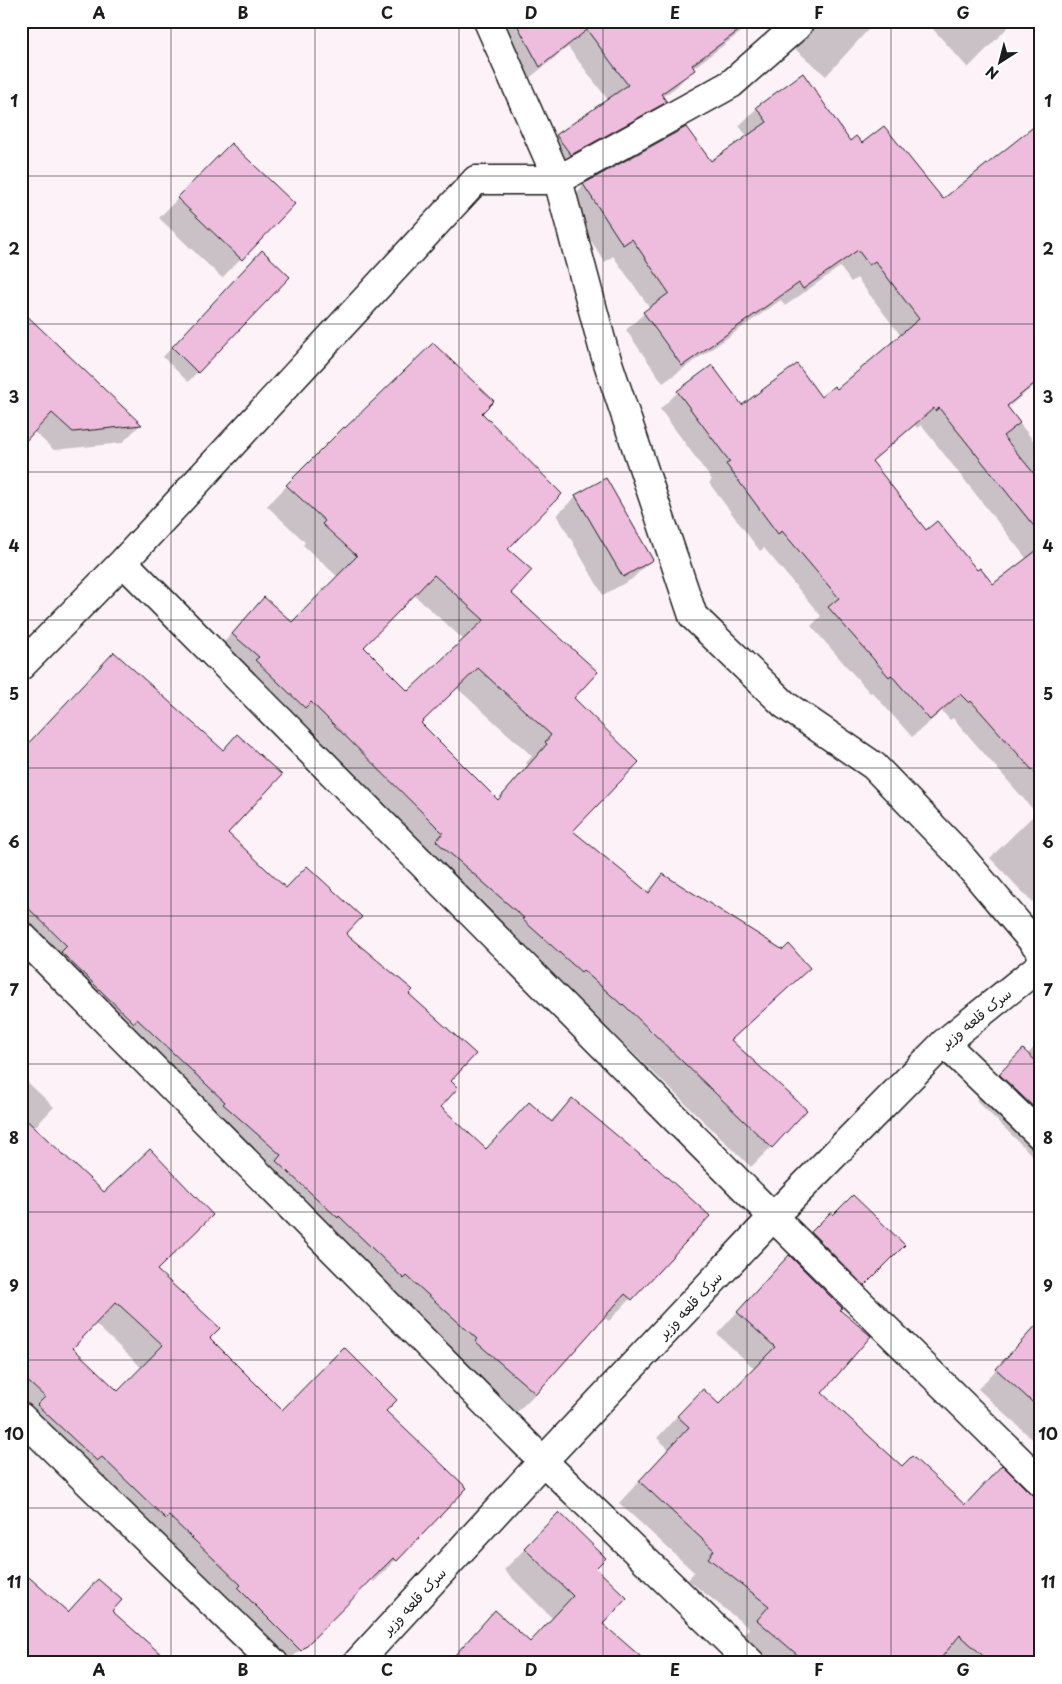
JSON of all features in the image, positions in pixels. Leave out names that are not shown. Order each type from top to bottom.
[{"type":"street","points":[[488,21],[558,180],[604,351],[693,616],[785,705],[874,766],[957,852],[1041,951]]},
{"type":"street","points":[[21,666],[123,562],[476,180],[558,180],[731,84],[797,26],[800,21]]},
{"type":"street","points":[[123,562],[773,1217],[1041,1482]]},
{"type":"street","points":[[21,935],[542,1461],[751,1663]]},
{"type":"street","name":"سرک قلعه وزیر","points":[[357,1663],[542,1461],[773,1217],[944,1043],[1041,965]]},
{"type":"street","points":[[944,1043],[1041,1136]]},
{"type":"street","points":[[21,1417],[274,1663]]},
{"type":"building","points":[[515,21],[752,21],[692,65],[695,70],[661,94],[667,102],[571,155],[556,135],[628,85],[587,30],[540,67]]},
{"type":"building","points":[[803,73],[850,141],[856,136],[862,143],[884,126],[943,199],[1041,121],[1041,378],[1007,406],[1020,423],[1003,436],[1041,482],[1041,535],[939,408],[935,411],[934,408],[872,461],[926,530],[937,521],[977,570],[980,568],[993,584],[1041,547],[1041,780],[971,701],[969,703],[960,694],[930,720],[891,675],[889,677],[828,607],[839,598],[782,531],[778,534],[726,464],[730,462],[677,391],[712,365],[742,405],[797,364],[821,397],[834,386],[837,389],[919,319],[875,261],[869,265],[858,250],[803,289],[799,283],[682,366],[643,312],[669,293],[632,239],[623,245],[583,184],[686,127],[711,161],[767,122],[756,107]]},
{"type":"building","points":[[231,143],[295,204],[242,260],[177,198]]},
{"type":"building","points":[[262,250],[290,277],[198,373],[172,347]]},
{"type":"building","points":[[21,310],[142,425],[73,432],[52,413],[21,446]]},
{"type":"building","points":[[433,343],[494,401],[482,413],[562,494],[508,549],[532,570],[511,593],[598,672],[574,698],[639,762],[573,831],[649,893],[663,874],[783,950],[789,944],[810,968],[731,1040],[807,1110],[772,1148],[623,1004],[583,970],[581,972],[522,919],[524,918],[436,841],[443,833],[311,702],[305,708],[255,660],[259,657],[232,634],[264,597],[292,622],[357,556],[322,524],[325,521],[286,485]],"holes":[[[434,575],[484,620],[408,691],[364,647]],[[478,668],[551,735],[545,742],[547,744],[498,800],[421,723]]]},
{"type":"building","points":[[606,478],[653,560],[623,577],[575,495]]},
{"type":"building","points":[[114,652],[223,750],[237,734],[282,775],[228,833],[286,888],[307,866],[362,917],[346,934],[413,990],[409,994],[476,1054],[451,1081],[458,1088],[441,1107],[486,1149],[529,1102],[552,1122],[572,1098],[646,1158],[710,1216],[632,1300],[625,1294],[536,1394],[475,1341],[477,1339],[407,1276],[404,1279],[339,1216],[338,1218],[276,1161],[281,1155],[223,1104],[225,1102],[137,1019],[134,1023],[61,952],[67,946],[21,901],[21,751]]},
{"type":"building","points":[[1023,1049],[1041,1066],[1041,1114],[999,1074]]},
{"type":"building","points":[[21,1115],[104,1192],[150,1149],[213,1215],[157,1270],[220,1328],[210,1338],[282,1410],[344,1347],[397,1400],[386,1411],[467,1488],[397,1561],[393,1558],[301,1651],[238,1588],[241,1585],[169,1516],[166,1519],[102,1457],[97,1461],[37,1405],[45,1397],[21,1375]],"holes":[[[116,1302],[163,1345],[118,1391],[73,1348]]]},
{"type":"building","points":[[853,1195],[905,1245],[864,1286],[811,1232],[831,1212],[833,1215]]},
{"type":"building","points":[[789,1255],[842,1308],[840,1310],[871,1336],[822,1393],[902,1466],[912,1456],[965,1505],[1002,1465],[1030,1493],[1041,1501],[1041,1663],[991,1663],[960,1635],[937,1663],[807,1663],[757,1620],[769,1606],[708,1558],[714,1550],[639,1481],[689,1427],[677,1416],[703,1389],[719,1404],[775,1347],[737,1312]]},
{"type":"building","points":[[1041,1320],[1041,1410],[996,1369]]},
{"type":"building","points":[[559,1512],[606,1558],[596,1568],[627,1598],[603,1624],[648,1663],[448,1663],[495,1610],[530,1642],[573,1596],[524,1548]]},
{"type":"building","points":[[21,1570],[68,1612],[98,1579],[122,1600],[112,1611],[171,1663],[21,1663]]}]
